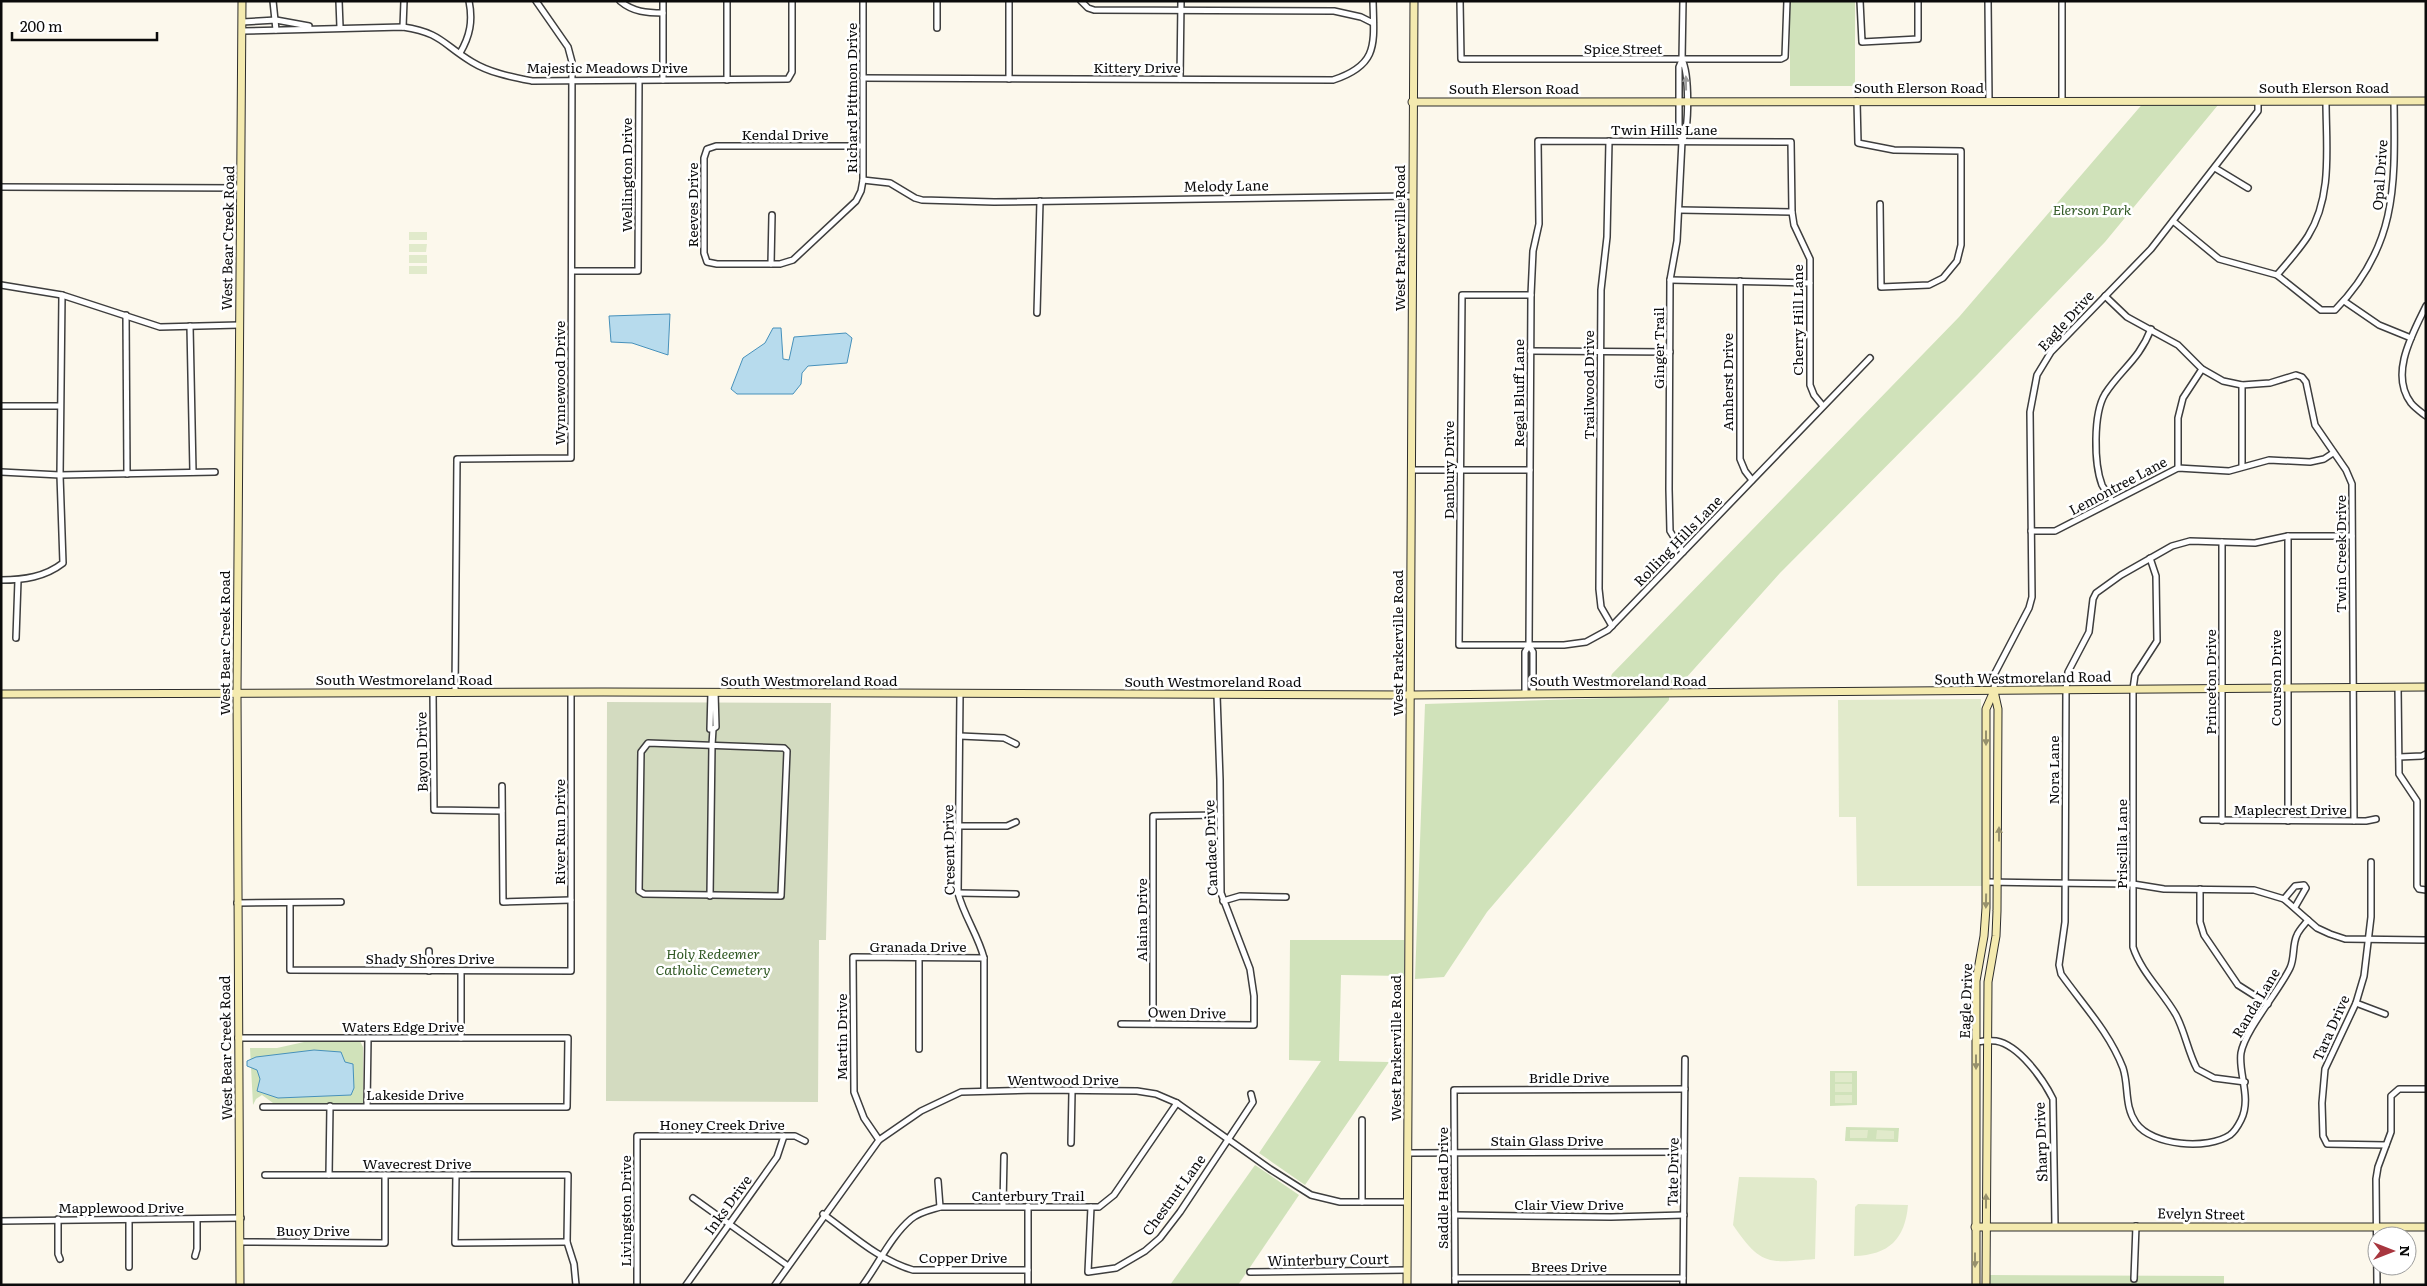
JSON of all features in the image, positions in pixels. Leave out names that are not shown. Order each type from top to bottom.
[{"type":"street","name":"West Bear Creek Road","points":[[240,1285],[237,693],[242,1]]},
{"type":"street","points":[[274,1],[276,30]]},
{"type":"street","points":[[339,1],[340,27]]},
{"type":"street","points":[[403,27],[404,1]]},
{"type":"street","points":[[460,53],[469,38],[471,24],[469,1]]},
{"type":"street","name":"Wynnewood Drive","points":[[455,692],[457,459],[571,458],[572,62],[568,47],[536,1]]},
{"type":"street","points":[[620,1],[627,7],[641,12],[663,13]]},
{"type":"street","points":[[663,1],[663,80]]},
{"type":"street","points":[[726,80],[727,1]]},
{"type":"street","name":"Majestic Meadows Drive","points":[[242,31],[340,27],[403,27],[430,32],[472,62],[503,75],[532,81],[788,79],[792,72],[792,1]]},
{"type":"street","name":"Richard Pittmon Drive","points":[[708,262],[717,264],[772,264],[793,260],[856,200],[861,191],[863,180],[863,1]]},
{"type":"street","points":[[937,1],[937,28]]},
{"type":"street","points":[[1008,79],[1010,1]]},
{"type":"street","points":[[1081,1],[1088,8],[1094,10],[1334,10],[1361,17],[1373,23]]},
{"type":"street","points":[[1180,79],[1181,1]]},
{"type":"street","name":"Kittery Drive","points":[[863,78],[1333,80],[1353,73],[1366,61],[1372,45],[1373,1]]},
{"type":"street","name":"West Parkerville Road","points":[[1407,1285],[1414,1]]},
{"type":"street","name":"Spice Street","points":[[1460,1],[1460,59],[1682,60],[1781,59],[1785,57],[1787,1]]},
{"type":"street","name":"Ginger Trail","points":[[1683,1],[1682,60],[1686,67],[1683,102],[1686,134],[1682,141],[1677,241],[1670,280],[1670,531],[1683,552]]},
{"type":"street","points":[[1860,1],[1862,42],[1918,39],[1918,1]]},
{"type":"street","points":[[1988,1],[1989,101]]},
{"type":"street","points":[[2062,1],[2062,101]]},
{"type":"street","name":"Majestic Meadows Drive","points":[[242,22],[276,20],[319,28]]},
{"type":"street","name":"Wellington Drive","points":[[572,271],[638,271],[639,80]]},
{"type":"street","points":[[1857,101],[1858,143],[1894,150],[1960,151],[1961,245],[1957,261],[1948,273],[1936,282],[1921,287],[1881,287],[1880,204]]},
{"type":"street","name":"Eagle Drive","points":[[1986,1283],[1988,982],[1996,936],[1998,882],[1998,709],[1994,691],[1995,673],[2029,608],[2032,597],[2030,412],[2034,383],[2051,352],[2151,250],[2258,111],[2258,101]]},
{"type":"street","points":[[2173,221],[2219,259],[2277,275],[2303,243],[2320,211],[2327,171],[2326,101]]},
{"type":"street","name":"Opal Drive","points":[[2277,275],[2321,310],[2335,310],[2367,271],[2388,220],[2394,174],[2394,101]]},
{"type":"street","name":"South Elerson Road","points":[[1412,102],[2426,101]]},
{"type":"street","name":"Twin Hills Lane","points":[[1538,141],[1791,142]]},
{"type":"street","name":"Regal Bluff Lane","points":[[1529,694],[1533,652],[1529,645],[1530,352],[1533,251],[1539,224],[1538,141]]},
{"type":"street","name":"Trailwood Drive","points":[[1609,141],[1609,210],[1601,290],[1599,589],[1601,607],[1612,626]]},
{"type":"street","name":"Cherry Hill Lane","points":[[1791,142],[1792,212],[1794,225],[1810,259],[1810,385],[1814,395],[1823,406]]},
{"type":"street","name":"Kendal Drive","points":[[707,149],[716,146],[863,146]]},
{"type":"street","name":"Reeves Drive","points":[[707,149],[704,158],[704,253],[708,262]]},
{"type":"street","points":[[2216,168],[2248,188]]},
{"type":"street","name":"Melody Lane","points":[[863,180],[890,183],[915,198],[922,200],[1040,201],[1412,196]]},
{"type":"street","points":[[1,187],[241,188]]},
{"type":"street","points":[[1037,313],[1040,201]]},
{"type":"street","points":[[1679,210],[1792,212]]},
{"type":"street","points":[[772,215],[772,264]]},
{"type":"street","points":[[1670,280],[1810,283]]},
{"type":"street","name":"Amherst Drive","points":[[1740,281],[1740,458],[1745,472],[1752,480]]},
{"type":"street","points":[[1,285],[62,295],[160,327],[239,325]]},
{"type":"street","points":[[1,580],[18,580],[50,573],[63,563],[60,475],[62,295]]},
{"type":"street","name":"Danbury Drive","points":[[1459,645],[1462,295],[1531,295]]},
{"type":"street","name":"Twin Creek Drive","points":[[2105,296],[2127,317],[2178,345],[2202,369],[2223,381],[2242,385],[2270,383],[2296,375],[2302,377],[2306,382],[2315,425],[2346,470],[2352,484],[2354,821]]},
{"type":"street","points":[[2344,301],[2378,326],[2411,338]]},
{"type":"street","points":[[2426,306],[2403,360],[2405,391],[2411,403],[2426,416]]},
{"type":"street","points":[[126,315],[127,474]]},
{"type":"street","points":[[190,326],[192,472]]},
{"type":"street","points":[[2112,501],[2102,485],[2097,464],[2099,410],[2104,396],[2135,359],[2151,329]]},
{"type":"street","points":[[1530,352],[1670,352]]},
{"type":"street","name":"Rolling Hills Lane","points":[[1459,645],[1529,645],[1586,642],[1612,626],[1870,358]]},
{"type":"street","points":[[2178,468],[2178,418],[2185,394],[2202,369]]},
{"type":"street","points":[[2242,385],[2242,466]]},
{"type":"street","points":[[1,406],[60,406]]},
{"type":"street","name":"Lemontree Lane","points":[[2031,531],[2055,531],[2178,468],[2229,471],[2269,460],[2310,462],[2324,459],[2333,453]]},
{"type":"street","points":[[1411,470],[1530,470]]},
{"type":"street","points":[[1,472],[60,475],[215,472]]},
{"type":"street","name":"Nora Lane","points":[[2209,1142],[2180,1143],[2160,1140],[2147,1134],[2136,1124],[2128,1105],[2124,1070],[2110,1039],[2061,974],[2059,965],[2065,922],[2066,689],[2068,672],[2089,632],[2093,599],[2096,593],[2121,575],[2181,542],[2255,543],[2288,536],[2352,536]]},
{"type":"street","name":"Courson Drive","points":[[2288,536],[2288,821]]},
{"type":"street","name":"Princeton Drive","points":[[2222,542],[2222,821]]},
{"type":"street","name":"Priscilla Lane","points":[[2150,558],[2156,576],[2157,641],[2135,675],[2133,689],[2133,947],[2136,958],[2164,995],[2177,1017],[2197,1069],[2214,1078],[2245,1082]]},
{"type":"street","points":[[16,638],[18,580]]},
{"type":"street","points":[[2398,687],[2399,774],[2417,801],[2417,886],[2419,889],[2426,890]]},
{"type":"street","name":"South Westmoreland Road","points":[[1,694],[713,692],[1217,695],[2426,687]]},
{"type":"street","name":"Eagle Drive","points":[[1975,1283],[1976,981],[1984,936],[1986,882],[1986,709],[1994,691]]},
{"type":"street","points":[[710,896],[712,745],[713,729],[716,727],[713,692]]},
{"type":"street","points":[[218,693],[234,704],[237,716]]},
{"type":"street","name":"Bayou Drive","points":[[433,693],[434,810],[502,811]]},
{"type":"street","name":"River Run Drive","points":[[571,693],[571,971]]},
{"type":"street","name":"Cresent Drive","points":[[960,694],[958,893],[961,904],[979,938],[984,958],[984,1091]]},
{"type":"street","name":"Candace Drive","points":[[1217,695],[1220,883],[1223,901],[1250,969],[1254,996],[1254,1025]]},
{"type":"street","points":[[960,736],[1004,738],[1016,744]]},
{"type":"street","points":[[648,743],[784,748],[786,751],[781,896],[726,894],[710,896],[644,894],[640,890],[641,752],[648,743]]},
{"type":"street","points":[[2399,756],[2422,756],[2426,754]]},
{"type":"street","points":[[502,786],[503,902],[571,900]]},
{"type":"street","name":"Alaina Drive","points":[[1153,1024],[1153,816],[1220,815]]},
{"type":"street","name":"Maplecrest Drive","points":[[2203,820],[2354,821],[2376,819]]},
{"type":"street","points":[[958,826],[1008,826],[1016,822]]},
{"type":"street","name":"Tara Drive","points":[[2371,862],[2369,940],[2364,976],[2356,1003],[2325,1069],[2322,1103],[2323,1136],[2327,1144],[2386,1145]]},
{"type":"street","points":[[1986,882],[2133,884],[2164,889],[2254,890],[2284,899],[2308,920],[2330,934],[2345,939],[2426,940]]},
{"type":"street","points":[[2284,899],[2295,886],[2304,885],[2306,888],[2305,893],[2295,907]]},
{"type":"street","points":[[2200,889],[2200,922],[2204,935],[2238,985],[2268,1004]]},
{"type":"street","points":[[958,893],[1016,894]]},
{"type":"street","points":[[1223,901],[1240,896],[1286,897]]},
{"type":"street","points":[[238,903],[341,902]]},
{"type":"street","name":"Shady Shores Drive","points":[[290,903],[290,970],[571,971]]},
{"type":"street","name":"Randa Lane","points":[[2209,1142],[2231,1134],[2242,1119],[2245,1082],[2241,1064],[2243,1045],[2289,969],[2296,936],[2308,920]]},
{"type":"street","points":[[429,971],[430,951]]},
{"type":"street","name":"Granada Drive","points":[[853,957],[984,958]]},
{"type":"street","name":"Martin Drive","points":[[853,957],[854,1092],[864,1118],[879,1140]]},
{"type":"street","points":[[919,959],[919,1049]]},
{"type":"street","points":[[461,971],[461,1038]]},
{"type":"street","points":[[2356,1003],[2385,1014]]},
{"type":"street","name":"Owen Drive","points":[[1120,1024],[1254,1025]]},
{"type":"street","name":"Waters Edge Drive","points":[[238,1038],[568,1038],[567,1107]]},
{"type":"street","points":[[367,1106],[368,1038]]},
{"type":"street","name":"Sharp Drive","points":[[1976,1042],[1997,1041],[2024,1059],[2044,1081],[2053,1098],[2055,1226]]},
{"type":"street","name":"Tate Drive","points":[[1683,1282],[1685,1059]]},
{"type":"street","name":"Bridle Drive","points":[[1454,1090],[1685,1089]]},
{"type":"street","points":[[2376,1226],[2376,1180],[2378,1167],[2391,1132],[2391,1096],[2399,1089],[2426,1089]]},
{"type":"street","name":"Saddle Head Drive","points":[[1454,1090],[1455,1285]]},
{"type":"street","name":"Wentwood Drive","points":[[775,1285],[824,1214],[879,1140],[921,1111],[961,1092],[1137,1091],[1156,1094],[1177,1103],[1229,1138],[1270,1169],[1311,1195],[1340,1202],[1407,1202]]},
{"type":"street","points":[[1071,1142],[1072,1092]]},
{"type":"street","name":"Chestnut Lane","points":[[1091,1207],[1088,1272],[1116,1268],[1145,1252],[1160,1238],[1229,1138],[1253,1102],[1251,1094]]},
{"type":"street","name":"Canterbury Trail","points":[[863,1285],[882,1256],[912,1218],[940,1207],[1099,1207],[1114,1195],[1177,1103]]},
{"type":"street","points":[[329,1175],[330,1106]]},
{"type":"street","name":"Lakeside Drive","points":[[264,1107],[567,1107]]},
{"type":"street","points":[[1362,1120],[1362,1202]]},
{"type":"street","name":"Honey Creek Drive","points":[[637,1136],[795,1136],[805,1141]]},
{"type":"street","name":"Livingston Drive","points":[[637,1136],[637,1285]]},
{"type":"street","name":"Inks Drive","points":[[686,1285],[777,1157],[784,1136]]},
{"type":"street","points":[[1976,1139],[1987,1139]]},
{"type":"street","name":"Stain Glass Drive","points":[[1409,1153],[1684,1152]]},
{"type":"street","points":[[1003,1206],[1004,1156]]},
{"type":"street","name":"Wavecrest Drive","points":[[266,1175],[568,1176],[567,1242]]},
{"type":"street","name":"Buoy Drive","points":[[241,1242],[385,1243],[385,1175]]},
{"type":"street","points":[[456,1175],[455,1243],[567,1242],[574,1264],[576,1285]]},
{"type":"street","points":[[938,1182],[940,1207]]},
{"type":"street","points":[[693,1198],[788,1266]]},
{"type":"street","points":[[1028,1206],[1028,1285]]},
{"type":"street","name":"Copper Drive","points":[[824,1214],[882,1256],[900,1266],[913,1270],[1028,1270]]},
{"type":"street","name":"Clair View Drive","points":[[1455,1215],[1611,1217],[1684,1215]]},
{"type":"street","name":"Mapplewood Drive","points":[[1,1221],[241,1218]]},
{"type":"street","points":[[58,1219],[60,1259]]},
{"type":"street","points":[[195,1256],[197,1249],[197,1219]]},
{"type":"street","points":[[129,1220],[129,1268]]},
{"type":"street","points":[[2134,1278],[2136,1226]]},
{"type":"street","name":"Evelyn Street","points":[[1976,1227],[2367,1227]]},
{"type":"street","name":"Winterbury Court","points":[[1250,1272],[1407,1270]]},
{"type":"street","name":"Brees Drive","points":[[1455,1278],[1683,1282]]},
{"type":"street","points":[[1975,1283],[1986,1283]]},
{"type":"green space","points":[[1790,1],[1855,1],[1855,86],[1790,86]]},
{"type":"green space","name":"Elerson Park","points":[[2145,101],[2218,105],[2105,242],[1977,375],[1780,573],[1677,688],[1606,688],[1612,674],[1959,317]]},
{"type":"green space","points":[[409,232],[427,232],[427,240],[409,240]]},
{"type":"green space","points":[[409,244],[427,244],[426,252],[409,252]]},
{"type":"green space","points":[[409,255],[427,255],[427,263],[409,263]]},
{"type":"green space","points":[[409,266],[427,266],[427,274],[409,274]]},
{"type":"green space","points":[[1669,696],[1669,700],[1487,912],[1444,977],[1415,979],[1425,704]]},
{"type":"green space","points":[[1981,699],[1982,886],[1857,886],[1856,817],[1839,817],[1838,700]]},
{"type":"green space","name":"Holy Redeemer Catholic Cemetery","points":[[607,702],[831,703],[826,940],[819,940],[818,1102],[606,1101]]},
{"type":"green space","points":[[1290,940],[1404,940],[1404,976],[1341,975],[1339,1061],[1389,1062],[1305,1185],[1259,1153],[1321,1061],[1289,1060]]},
{"type":"green space","points":[[360,1041],[363,1047],[363,1103],[273,1103],[262,1095],[256,1099],[253,1105],[250,1048],[277,1048],[304,1042]]},
{"type":"green space","points":[[1830,1071],[1857,1071],[1857,1105],[1830,1106]]},
{"type":"green space","points":[[1835,1073],[1852,1073],[1852,1082],[1835,1082]]},
{"type":"green space","points":[[1835,1084],[1852,1084],[1852,1092],[1835,1092]]},
{"type":"green space","points":[[1835,1095],[1852,1095],[1852,1103],[1835,1103]]},
{"type":"green space","points":[[1846,1127],[1899,1128],[1898,1142],[1845,1141]]},
{"type":"green space","points":[[1850,1130],[1868,1130],[1867,1138],[1850,1138]]},
{"type":"green space","points":[[1877,1130],[1894,1131],[1894,1139],[1876,1139]]},
{"type":"green space","points":[[1255,1165],[1299,1195],[1238,1285],[1170,1285]]},
{"type":"green space","points":[[1739,1177],[1814,1178],[1817,1181],[1815,1259],[1776,1261],[1759,1255],[1751,1248],[1733,1225]]},
{"type":"green space","points":[[1858,1204],[1908,1205],[1903,1227],[1893,1243],[1877,1252],[1854,1256],[1855,1207]]},
{"type":"green space","points":[[1989,1275],[2224,1276],[2224,1285],[1989,1285]]},
{"type":"water","points":[[670,314],[668,355],[632,343],[611,342],[609,316]]},
{"type":"water","points":[[773,328],[781,328],[783,359],[789,360],[794,337],[846,333],[852,338],[847,363],[808,366],[802,373],[801,384],[793,394],[737,394],[731,389],[743,358],[765,343]]},
{"type":"water","points":[[314,1050],[341,1052],[345,1062],[353,1064],[354,1088],[351,1095],[278,1098],[257,1091],[260,1079],[257,1070],[247,1066],[247,1061],[256,1057]]}]
